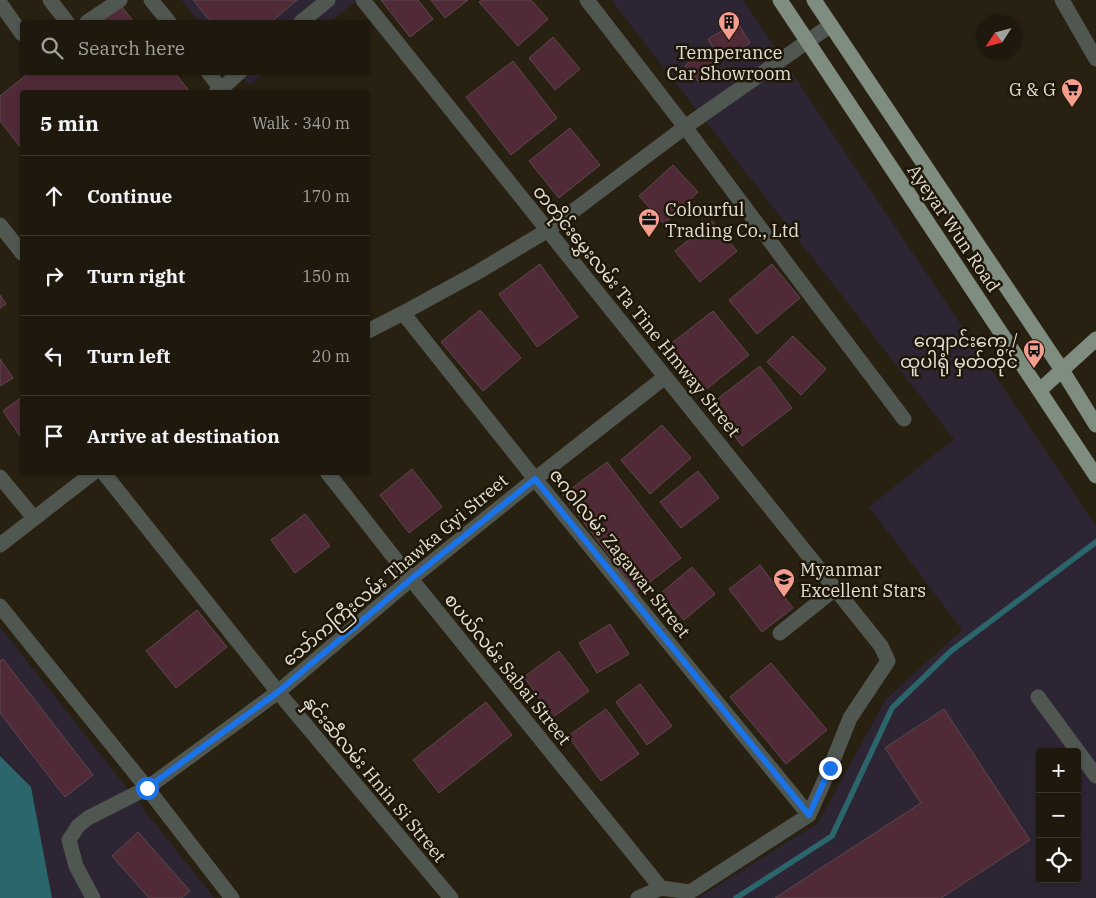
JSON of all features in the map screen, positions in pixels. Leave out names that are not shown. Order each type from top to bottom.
[{"type":"main road","name":"Ayeyar Wun Road","points":[[780,0],[1096,476]]},
{"type":"main road","name":"Ayeyar Wun Road","points":[[814,0],[1062,370],[1096,425]]},
{"type":"main road","points":[[1040,390],[1096,339]]},
{"type":"street","points":[[50,0],[65,20]]},
{"type":"street","points":[[90,20],[120,0]]},
{"type":"street","points":[[152,0],[167,20]]},
{"type":"street","points":[[303,20],[328,0]]},
{"type":"street","name":"တတိုင်းမွှေးလမ်း Ta Tine Hmway Street","points":[[363,0],[881,646],[888,661],[850,718],[809,815]]},
{"type":"street","points":[[588,0],[686,127],[904,419]]},
{"type":"street","points":[[1062,0],[1096,59]]},
{"type":"street","points":[[0,3],[20,31]]},
{"type":"street","points":[[370,330],[478,272],[548,230],[686,127],[831,25]]},
{"type":"street","points":[[210,75],[217,90]]},
{"type":"street","points":[[219,90],[237,75]]},
{"type":"street","points":[[0,225],[20,250]]},
{"type":"street","name":"ဇဂဝါလမ်း Zagawar Street","points":[[403,313],[535,479],[809,815]]},
{"type":"street","name":"သော်ကကြီးလမ်း Thawka Gyi Street","points":[[93,898],[76,866],[69,840],[78,826],[88,818],[147,788],[278,692],[411,579],[665,377]]},
{"type":"street","points":[[0,545],[90,475]]},
{"type":"street","name":"နှင်းဆီလမ်း Hnin Si Street","points":[[105,475],[278,692],[451,898]]},
{"type":"street","name":"စပယ်လမ်း Sabai Street","points":[[329,475],[661,888]]},
{"type":"street","points":[[0,477],[34,518]]},
{"type":"street","points":[[780,633],[835,590]]},
{"type":"street","points":[[0,606],[147,788],[232,898]]},
{"type":"street","points":[[1038,697],[1096,776]]},
{"type":"street","points":[[638,898],[661,888],[690,892],[809,815]]},
{"type":"shaded area","points":[[181,0],[358,0],[332,20],[197,20]]},
{"type":"shaded area","points":[[611,0],[743,0],[1096,526],[1096,898],[698,898],[818,823],[886,699],[962,630],[869,507],[954,439]]},
{"type":"shaded area","points":[[241,75],[262,75],[249,85]]},
{"type":"shaded area","points":[[0,627],[214,898],[52,898],[31,787],[0,756]]},
{"type":"water","points":[[0,756],[31,787],[52,898],[0,898]]},
{"type":"building","points":[[193,0],[297,0],[273,20],[209,20]]},
{"type":"building","points":[[381,0],[418,0],[433,19],[410,37]]},
{"type":"building","points":[[431,0],[468,0],[445,18]]},
{"type":"building","points":[[482,0],[531,0],[548,19],[518,46],[479,2]]},
{"type":"building","points":[[119,3],[132,20],[96,20]]},
{"type":"building","name":"Temperance Car Showroom","points":[[737,22],[750,43],[721,60],[708,39]]},
{"type":"building","points":[[553,37],[580,69],[555,90],[529,58]]},
{"type":"building","points":[[704,48],[718,63],[698,81],[685,66]]},
{"type":"building","points":[[513,61],[557,118],[511,155],[466,97]]},
{"type":"building","points":[[26,75],[176,75],[188,90],[20,90],[20,146],[0,121],[0,96]]},
{"type":"building","points":[[570,128],[600,165],[559,198],[529,161]]},
{"type":"building","points":[[673,165],[698,192],[664,224],[639,196]]},
{"type":"building","points":[[712,221],[737,251],[700,282],[675,251]]},
{"type":"building","points":[[540,264],[578,317],[537,347],[499,294]]},
{"type":"building","points":[[772,264],[800,298],[757,334],[729,300]]},
{"type":"building","points":[[0,295],[6,304],[0,308]]},
{"type":"building","points":[[480,310],[521,358],[483,391],[441,342]]},
{"type":"building","points":[[713,311],[749,355],[704,391],[668,346]]},
{"type":"building","points":[[793,336],[826,369],[801,395],[767,362]]},
{"type":"building","points":[[0,359],[13,378],[0,386]]},
{"type":"building","points":[[760,366],[792,408],[742,446],[711,404]]},
{"type":"building","points":[[20,398],[20,436],[3,411]]},
{"type":"building","points":[[662,425],[691,458],[650,494],[621,460]]},
{"type":"building","points":[[607,462],[681,558],[637,592],[563,495]]},
{"type":"building","points":[[412,469],[442,507],[409,533],[380,495]]},
{"type":"building","points":[[698,471],[719,498],[681,528],[660,502]]},
{"type":"building","points":[[305,514],[330,546],[295,573],[271,540]]},
{"type":"building","points":[[760,565],[793,608],[762,632],[729,589]]},
{"type":"building","points":[[692,567],[715,594],[684,620],[661,593]]},
{"type":"building","points":[[197,610],[227,647],[176,688],[146,651]]},
{"type":"building","points":[[610,624],[629,654],[597,673],[579,643]]},
{"type":"building","points":[[559,651],[589,691],[553,717],[524,677]]},
{"type":"building","points":[[3,659],[93,775],[65,797],[0,713],[0,661]]},
{"type":"building","points":[[771,663],[827,730],[786,764],[730,697]]},
{"type":"building","points":[[640,684],[672,726],[647,745],[616,702]]},
{"type":"building","points":[[486,702],[512,735],[439,793],[413,760]]},
{"type":"building","points":[[606,709],[639,754],[601,781],[568,736]]},
{"type":"building","points":[[944,709],[1030,840],[941,898],[775,898],[921,803],[885,748]]},
{"type":"building","points":[[138,832],[190,891],[182,898],[149,898],[112,856]]},
{"type":"waterway","points":[[736,898],[832,836],[892,708],[951,651],[1096,542]]},
{"type":"place","name":"Temperance Car Showroom","points":[[729,41]]},
{"type":"place","name":"G & G","points":[[1072,108]]},
{"type":"place","name":"Colourful Trading Co., Ltd","points":[[649,238]]},
{"type":"place","name":"ကျောင်းကွေ့ / ထူပါရုံ မှတ်တိုင်","points":[[1034,369]]},
{"type":"place","name":"Myanmar Excellent Stars","points":[[784,598]]},
{"type":"route","points":[[147,788],[278,692],[411,579],[535,479],[809,815],[830,768]]}]
